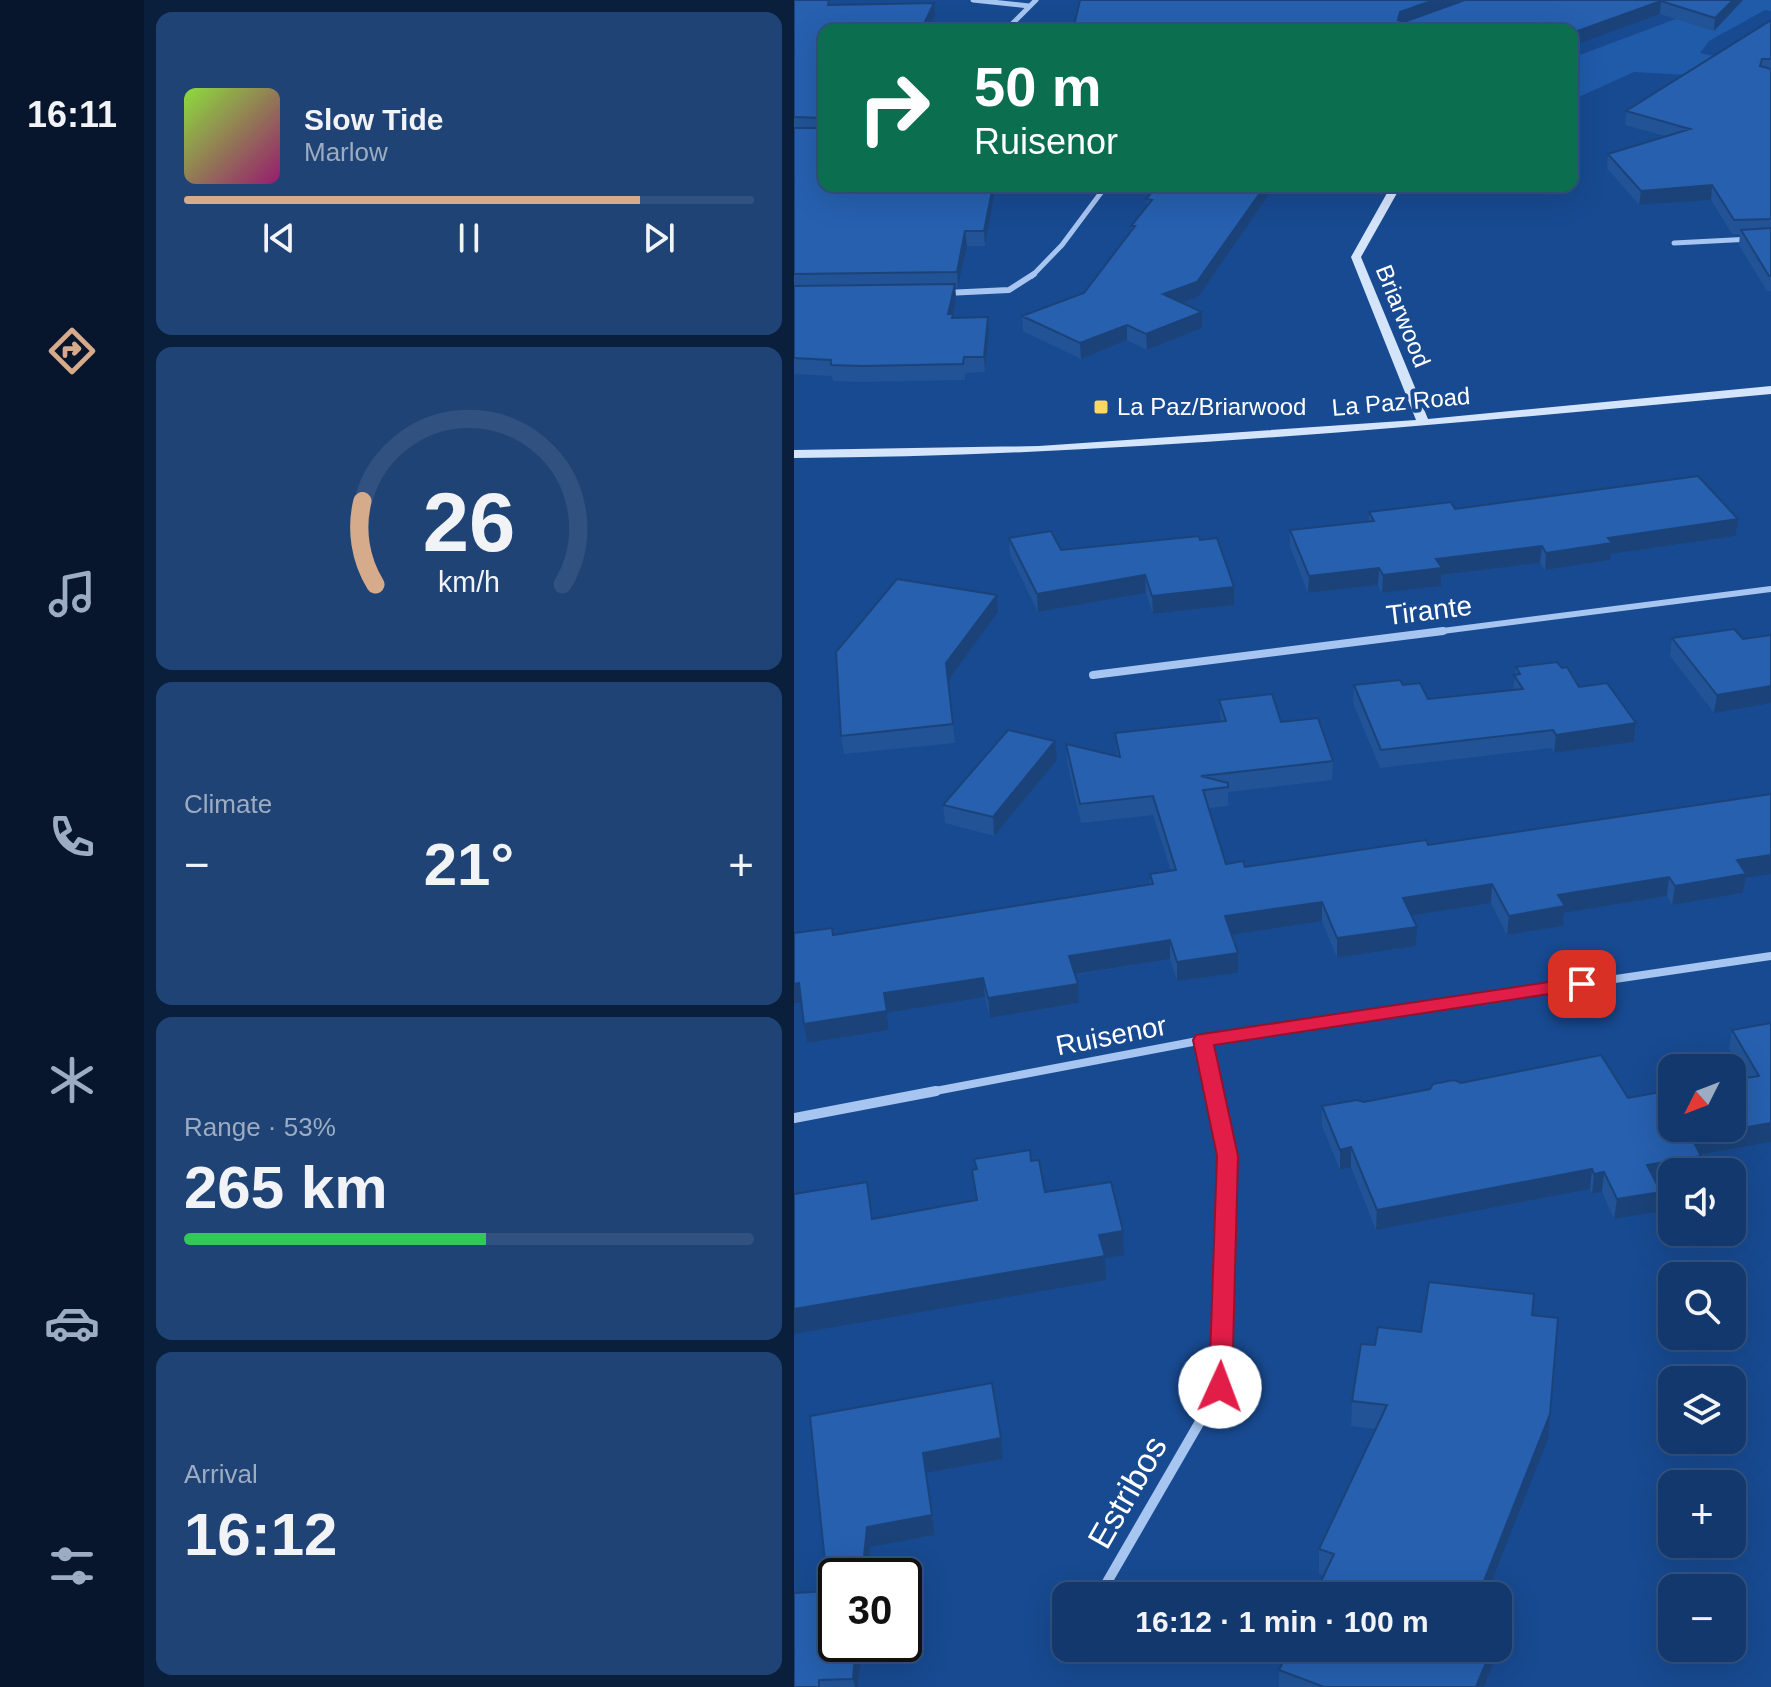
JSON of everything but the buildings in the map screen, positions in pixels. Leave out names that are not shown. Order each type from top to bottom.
[{"type":"main road","name":"Briarwood","points":[[1393,192],[1356,257],[1423,422]]},
{"type":"main road","name":"La Paz Road","points":[[794,454],[1103,446],[1423,422],[1771,390]]},
{"type":"street","points":[[973,0],[1029,6]]},
{"type":"street","points":[[1012,24],[1036,0]]},
{"type":"street","points":[[931,293],[992,293],[1012,289],[1031,279],[1101,192]]},
{"type":"street","points":[[1674,243],[1771,238]]},
{"type":"street","name":"Tirante","points":[[1093,675],[1771,589]]},
{"type":"street","name":"Ruisenor","points":[[794,1118],[1203,1040],[1771,956]]},
{"type":"street","name":"Estribos","points":[[1107,1582],[1220,1387],[1227,1156],[1203,1040]]},
{"type":"shaded area","points":[[1726,0],[1771,0],[1771,11],[1765,10],[1709,41],[1700,53],[1731,60],[1707,76],[1634,72],[1578,97],[1578,56]]},
{"type":"place","name":"La Paz/Briarwood","points":[[1101,407]]},
{"type":"route","points":[[1220,1387],[1227,1156],[1203,1040],[1582,984]]}]
